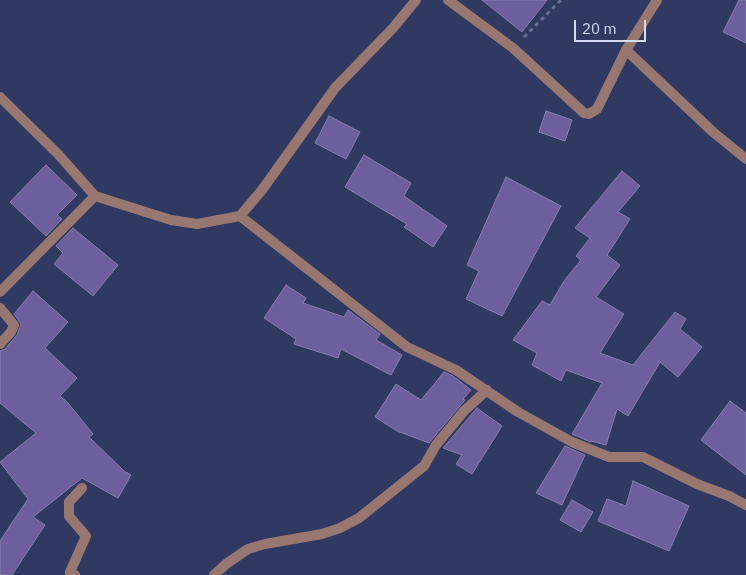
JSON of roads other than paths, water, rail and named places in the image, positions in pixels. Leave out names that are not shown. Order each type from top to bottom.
[{"type":"street","points":[[0,97],[58,154],[95,196],[171,220],[196,224],[240,216],[281,164],[335,88],[393,28],[416,0]]},
{"type":"street","points":[[448,0],[513,48],[584,113],[589,114],[597,109],[626,50],[657,0]]},
{"type":"street","points":[[626,50],[714,132],[746,159]]},
{"type":"street","points":[[0,292],[95,196]]},
{"type":"street","points":[[240,216],[406,346],[456,370],[518,412],[572,442],[610,457],[643,457],[697,484],[729,496],[746,505]]},
{"type":"street","points":[[0,308],[14,325],[11,332],[0,344]]},
{"type":"street","points":[[214,575],[248,549],[265,544],[322,534],[340,528],[359,518],[424,466],[436,445],[464,411],[487,390]]},
{"type":"street","points":[[75,575],[70,572],[76,554],[86,536],[69,516],[69,502],[82,488]]}]
